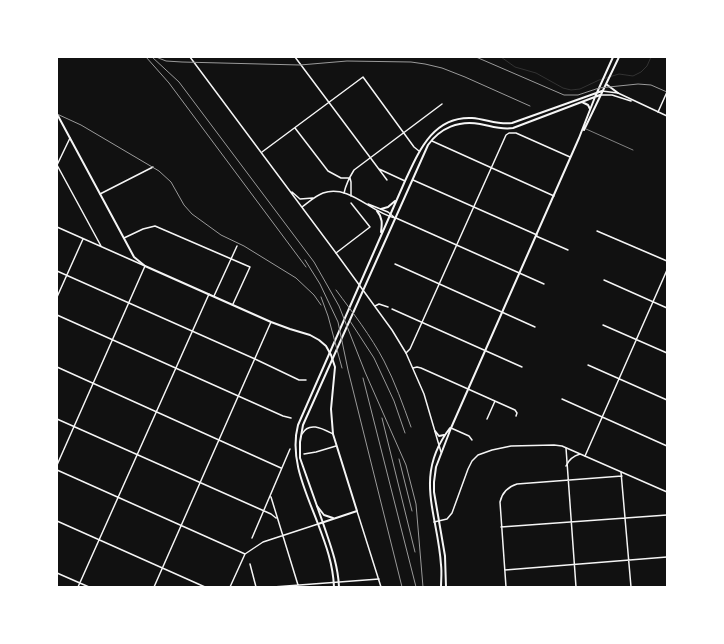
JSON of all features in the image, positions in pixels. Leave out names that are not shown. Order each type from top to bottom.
[{"type":"main road","points":[[446,587],[446,556],[434,492],[436,467],[451,428],[571,158],[597,92],[613,57]]},
{"type":"main road","points":[[579,138],[585,129],[602,90],[619,57]]},
{"type":"main road","points":[[605,84],[618,93]]},
{"type":"main road","points":[[334,587],[328,552],[296,460],[296,431],[302,413],[419,151],[430,135],[438,128],[460,119],[471,118],[512,124],[602,90]]},
{"type":"main road","points":[[339,587],[333,551],[300,458],[301,435],[304,422],[412,180],[431,141],[448,127],[473,123],[505,129],[517,127],[600,96]]},
{"type":"main road","points":[[581,102],[588,105],[590,110]]},
{"type":"main road","points":[[57,114],[134,256],[145,266],[271,322],[320,340],[326,346],[334,362],[335,374],[331,409],[333,434],[357,511],[318,524]]},
{"type":"main road","points":[[531,117],[537,120]]},
{"type":"main road","points":[[381,209],[390,206],[397,199]]},
{"type":"main road","points":[[377,211],[381,216],[382,221],[380,236]]},
{"type":"main road","points":[[441,587],[441,565],[431,506],[429,481],[432,465],[439,447],[445,435],[451,428]]},
{"type":"main road","points":[[435,431],[439,436],[445,435]]},
{"type":"main road","points":[[317,506],[320,512],[325,516],[336,518]]},
{"type":"street","points":[[190,57],[375,306],[406,353],[425,399],[441,453]]},
{"type":"street","points":[[295,57],[387,180]]},
{"type":"street","points":[[261,153],[363,77],[419,151]]},
{"type":"street","points":[[602,90],[618,93],[667,116]]},
{"type":"street","points":[[658,112],[667,92]]},
{"type":"street","points":[[600,96],[612,95],[635,102]]},
{"type":"street","points":[[344,193],[346,182],[354,170],[442,104]]},
{"type":"street","points":[[295,127],[328,171],[341,178],[350,178]]},
{"type":"street","points":[[406,353],[410,349],[505,137],[509,133],[516,133],[571,158]]},
{"type":"street","points":[[70,138],[57,165],[102,247]]},
{"type":"street","points":[[431,141],[554,196]]},
{"type":"street","points":[[100,194],[154,167]]},
{"type":"street","points":[[379,169],[405,180]]},
{"type":"street","points":[[350,178],[351,196]]},
{"type":"street","points":[[412,180],[568,250]]},
{"type":"street","points":[[287,187],[300,199],[315,198]]},
{"type":"street","points":[[302,207],[324,193],[344,193],[389,217],[395,218],[544,284]]},
{"type":"street","points":[[336,253],[370,227],[351,203]]},
{"type":"street","points":[[366,204],[390,213],[395,218]]},
{"type":"street","points":[[124,238],[142,229],[155,226],[250,267],[233,305]]},
{"type":"street","points":[[57,227],[145,266],[57,465]]},
{"type":"street","points":[[597,231],[667,262]]},
{"type":"street","points":[[57,297],[83,238]]},
{"type":"street","points":[[214,296],[236,246]]},
{"type":"street","points":[[395,264],[535,327]]},
{"type":"street","points":[[585,456],[667,270]]},
{"type":"street","points":[[57,271],[299,380],[306,380]]},
{"type":"street","points":[[604,280],[667,308]]},
{"type":"street","points":[[78,587],[209,294]]},
{"type":"street","points":[[375,306],[379,304],[388,308]]},
{"type":"street","points":[[392,309],[522,367]]},
{"type":"street","points":[[57,315],[283,416],[291,418]]},
{"type":"street","points":[[154,587],[271,322]]},
{"type":"street","points":[[603,325],[667,353]]},
{"type":"street","points":[[588,365],[667,400]]},
{"type":"street","points":[[57,367],[281,468]]},
{"type":"street","points":[[413,368],[421,368],[515,410],[517,413],[516,416]]},
{"type":"street","points":[[562,399],[667,446]]},
{"type":"street","points":[[487,419],[495,401]]},
{"type":"street","points":[[57,419],[273,514],[276,518]]},
{"type":"street","points":[[301,435],[304,430],[310,426],[333,434]]},
{"type":"street","points":[[451,428],[469,436],[472,440]]},
{"type":"street","points":[[434,522],[447,519],[452,513],[468,469],[472,461],[478,455],[511,446],[554,445],[566,448],[667,492]]},
{"type":"street","points":[[304,454],[336,446]]},
{"type":"street","points":[[566,448],[570,522],[576,587]]},
{"type":"street","points":[[252,538],[290,449]]},
{"type":"street","points":[[566,466],[569,459],[580,454]]},
{"type":"street","points":[[57,470],[245,554]]},
{"type":"street","points":[[621,472],[630,587]]},
{"type":"street","points":[[506,587],[500,498],[507,488],[517,484],[622,476]]},
{"type":"street","points":[[270,496],[298,585]]},
{"type":"street","points":[[357,511],[381,587]]},
{"type":"street","points":[[501,527],[667,515]]},
{"type":"street","points":[[57,521],[205,587]]},
{"type":"street","points":[[230,587],[245,554],[258,545],[318,524]]},
{"type":"street","points":[[505,570],[667,557]]},
{"type":"street","points":[[250,564],[256,587]]},
{"type":"street","points":[[57,573],[89,587]]},
{"type":"street","points":[[273,587],[379,579]]},
{"type":"lane","points":[[585,129],[633,150]]},
{"type":"waterway","points":[[501,57],[515,67],[536,73],[563,88],[571,90],[580,89],[599,80],[619,74],[633,76],[641,72],[647,66],[651,57]]},
{"type":"railway","points":[[146,57],[169,83],[306,267]]},
{"type":"railway","points":[[152,57],[179,82],[314,262],[339,306],[365,372],[406,465],[416,504],[423,587]]},
{"type":"railway","points":[[156,57],[166,61],[182,62],[300,65],[347,61],[411,62],[442,68],[530,106]]},
{"type":"railway","points":[[476,57],[564,95],[578,95],[599,88],[638,84],[651,85],[667,92]]},
{"type":"railway","points":[[57,114],[81,125],[159,171],[171,182],[184,205],[192,214],[221,235],[244,246],[296,278],[314,295],[321,305]]},
{"type":"railway","points":[[305,260],[320,284],[338,322],[348,370],[402,587]]},
{"type":"railway","points":[[336,290],[368,334],[384,361],[411,427]]},
{"type":"railway","points":[[321,297],[328,316],[342,368]]},
{"type":"railway","points":[[350,321],[374,358],[394,401],[405,433]]},
{"type":"railway","points":[[363,378],[416,587]]},
{"type":"railway","points":[[382,418],[415,552]]},
{"type":"railway","points":[[399,459],[412,511]]}]
